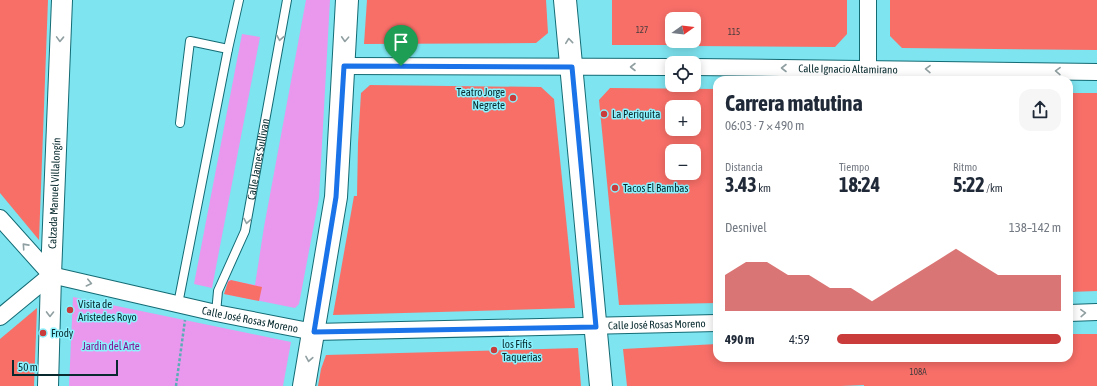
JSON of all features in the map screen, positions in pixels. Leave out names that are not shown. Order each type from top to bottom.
[{"type":"main road","points":[[304,386],[336,197],[347,0]]},
{"type":"main road","points":[[565,0],[601,386]]},
{"type":"street","name":"Calzada Manuel Villalongín","points":[[48,386],[50,275],[62,0]]},
{"type":"street","points":[[868,0],[868,74]]},
{"type":"street","points":[[344,66],[665,67]]},
{"type":"street","name":"Calle Ignacio Altamirano","points":[[701,67],[868,74],[1097,72]]},
{"type":"street","points":[[0,218],[50,275],[0,317]]},
{"type":"street","name":"Calle José Rosas Moreno","points":[[50,275],[216,313],[314,332],[713,324]]},
{"type":"street","points":[[1073,313],[1097,312]]},
{"type":"lane","points":[[183,305],[228,49],[239,0]]},
{"type":"lane","name":"Calle James Sullivan","points":[[216,313],[218,291],[245,231],[287,0]]},
{"type":"lane","points":[[180,122],[190,42],[228,49]]},
{"type":"path","points":[[176,386],[183,305]]},
{"type":"green space","points":[[306,0],[330,0],[319,198],[299,304],[295,308],[225,294],[228,280],[255,285],[264,227]]},
{"type":"green space","points":[[242,34],[260,37],[212,288],[194,284]]},
{"type":"green space","name":"Jardin del Arte","points":[[73,297],[291,342],[283,386],[69,386]]},
{"type":"building","points":[[0,0],[48,0],[39,240],[0,193]]},
{"type":"building","points":[[367,0],[546,0],[548,33],[536,43],[364,44]]},
{"type":"building","points":[[612,0],[847,0],[847,34],[835,47],[701,46],[701,12],[665,12],[665,45],[612,45]]},
{"type":"building","points":[[890,0],[1097,0],[1097,50],[902,48],[890,36]]},
{"type":"building","points":[[370,85],[541,87],[554,99],[575,308],[333,315],[354,196],[357,196],[361,93]]},
{"type":"building","points":[[610,88],[665,89],[665,92],[701,92],[701,89],[713,89],[713,303],[619,305],[599,100]]},
{"type":"building","points":[[1073,93],[1097,93],[1097,291],[1073,292]]},
{"type":"building","points":[[231,280],[262,287],[259,301],[224,294],[228,282]]},
{"type":"building","points":[[37,308],[34,386],[0,386],[0,339]]},
{"type":"building","points":[[1073,334],[1097,334],[1097,386],[627,386],[623,349],[713,344],[713,362],[1073,362]]},
{"type":"building","points":[[578,348],[581,386],[318,386],[321,369],[326,355]]},
{"type":"place","name":"Teatro Jorge Negrete","points":[[513,98]]},
{"type":"place","name":"La Periquita","points":[[604,114]]},
{"type":"place","name":"Tacos El Bambas","points":[[615,188]]},
{"type":"place","name":"Visita de Aristedes Royo","points":[[70,310]]},
{"type":"place","name":"Frody","points":[[43,333]]},
{"type":"place","name":"los Fifis Taquerias","points":[[494,350]]},
{"type":"route","points":[[344,66],[401,66],[572,67],[596,327],[314,332],[336,197],[344,66]]}]
